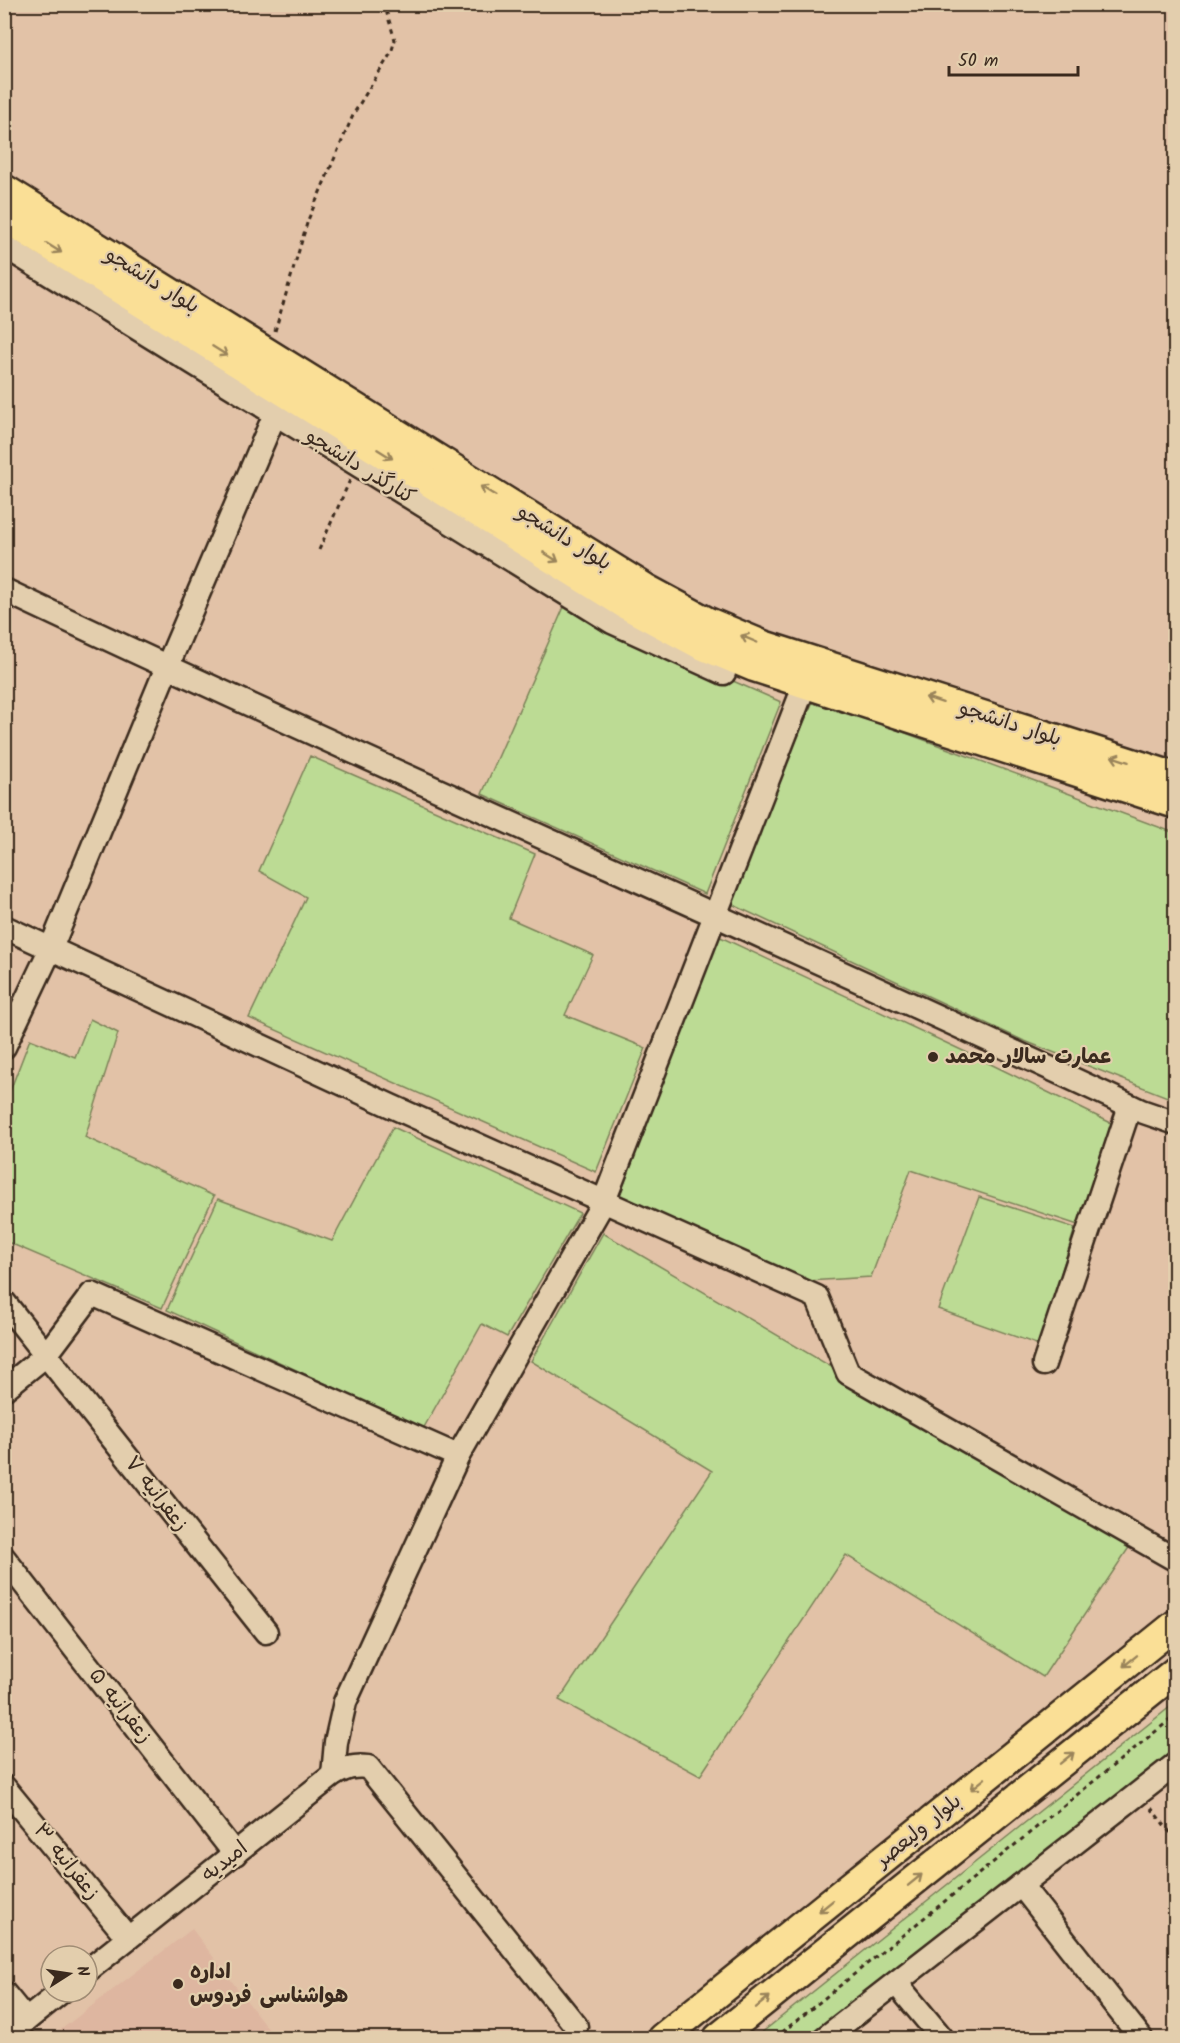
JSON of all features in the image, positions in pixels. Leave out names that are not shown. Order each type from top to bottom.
[{"type":"main road","name":"بلوار دانشجو","points":[[4,189],[635,582],[708,622],[763,645],[1176,777]]},
{"type":"main road","name":"بلوار دانشجو","points":[[4,217],[628,606],[699,644],[754,667],[1176,804]]},
{"type":"main road","name":"بلوار ولیعصر","points":[[662,2038],[1176,1624]]},
{"type":"main road","name":"بلوار ولیعصر","points":[[718,2038],[1176,1671]]},
{"type":"street","name":"کنارگذر دانشجو","points":[[4,246],[612,622],[724,674]]},
{"type":"street","points":[[4,1047],[51,948],[275,414]]},
{"type":"street","points":[[4,590],[167,667],[1130,1106],[1176,1124]]},
{"type":"street","points":[[333,1775],[336,1742],[345,1702],[459,1455],[604,1201],[805,684]]},
{"type":"street","points":[[4,927],[381,1101],[817,1297],[848,1372],[1176,1560]]},
{"type":"street","points":[[1044,1364],[1130,1106]]},
{"type":"street","points":[[4,1389],[46,1355],[92,1294],[459,1455]]},
{"type":"street","name":"زعفرانیه ۷","points":[[4,1302],[266,1632]]},
{"type":"street","name":"زعفرانیه ۵","points":[[4,1558],[235,1854]]},
{"type":"street","points":[[825,2038],[1176,1764]]},
{"type":"street","name":"امیدیه","points":[[99,1961],[333,1775],[351,1766],[368,1767],[576,2026]]},
{"type":"street","name":"زعفرانیه ۳","points":[[4,1786],[128,1938]]},
{"type":"street","points":[[1021,1885],[1141,2038]]},
{"type":"street","points":[[896,1983],[942,2038]]},
{"type":"street","points":[[4,1993],[26,2020]]},
{"type":"street","points":[[4,2038],[46,2004]]},
{"type":"path","points":[[267,353],[281,314],[308,220],[354,112],[391,53],[395,40],[384,4]]},
{"type":"path","points":[[319,550],[357,465]]},
{"type":"path","points":[[775,2038],[1176,1715]]},
{"type":"path","points":[[1139,1793],[1176,1840]]},
{"type":"shaded area","name":"اداره هواشناسی فردوس","points":[[192,1929],[275,2038],[50,2038],[94,2004],[99,2004],[99,2000]]},
{"type":"green space","points":[[564,607],[781,702],[705,894],[482,794]]},
{"type":"green space","points":[[814,699],[1175,833],[1175,1100],[1022,1040],[727,902]]},
{"type":"green space","points":[[310,756],[535,854],[509,918],[593,955],[565,1015],[646,1048],[596,1172],[249,1018],[306,897],[259,871]]},
{"type":"green space","points":[[714,934],[1111,1123],[1081,1226],[911,1170],[871,1277],[808,1281],[699,1231],[615,1196]]},
{"type":"green space","points":[[90,1019],[118,1033],[85,1137],[214,1196],[162,1308],[5,1241],[5,1104],[30,1039],[75,1057]]},
{"type":"green space","points":[[393,1127],[580,1213],[507,1337],[482,1324],[423,1429],[167,1310],[218,1199],[332,1241]]},
{"type":"green space","points":[[979,1197],[1075,1228],[1039,1345],[938,1309]]},
{"type":"green space","points":[[603,1233],[1132,1543],[1043,1677],[846,1555],[700,1776],[559,1700],[712,1471],[531,1361]]},
{"type":"green space","points":[[1175,1703],[1175,1751],[820,2038],[755,2038]]},
{"type":"place","name":"عمارت سالار محمد","points":[[933,1057]]},
{"type":"place","name":"اداره هواشناسی فردوس","points":[[178,1984]]}]
